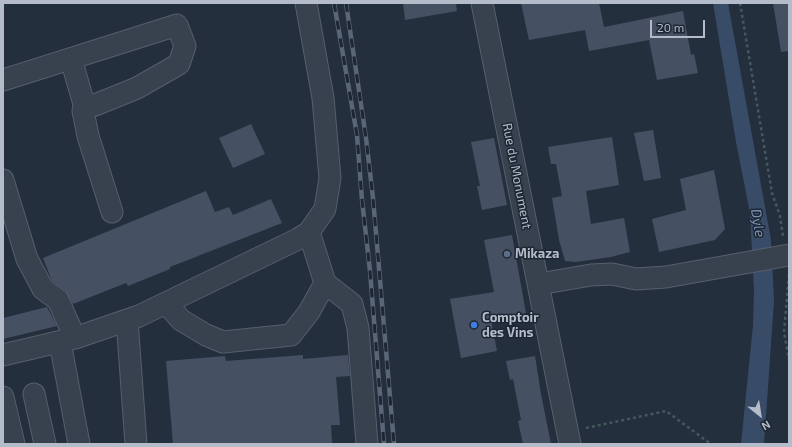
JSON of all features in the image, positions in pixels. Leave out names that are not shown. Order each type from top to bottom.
[{"type":"street","points":[[3,355],[68,340],[139,316],[298,239],[309,232],[325,209],[330,178],[323,98],[306,3]]},
{"type":"street","name":"Rue du Monument","points":[[482,3],[569,438]]},
{"type":"street","points":[[3,80],[177,25],[185,46],[180,64],[137,88],[95,104],[84,104]]},
{"type":"street","points":[[72,59],[84,104],[83,111],[88,136],[112,212]]},
{"type":"street","points":[[3,180],[27,259],[43,289],[58,300],[68,340],[79,444]]},
{"type":"street","points":[[309,232],[325,284],[352,304],[358,328],[367,444]]},
{"type":"street","points":[[539,284],[591,275],[612,274],[636,280],[666,277],[787,255]]},
{"type":"street","points":[[166,303],[181,320],[206,335],[223,342],[291,335],[309,312],[325,284]]},
{"type":"street","points":[[127,320],[136,444]]},
{"type":"street","points":[[34,394],[45,444]]},
{"type":"street","points":[[4,403],[14,444]]},
{"type":"path","points":[[740,3],[772,193],[780,216],[787,255],[789,275],[784,332],[789,360]]},
{"type":"path","points":[[569,438],[666,411],[711,444]]},
{"type":"water","name":"Dyle","points":[[713,3],[728,3],[771,240],[774,301],[764,444],[741,444],[753,326],[754,291],[750,213],[736,142]]},
{"type":"building","points":[[403,3],[456,3],[457,11],[405,20]]},
{"type":"building","points":[[521,3],[599,3],[604,27],[683,11],[691,55],[694,54],[698,73],[657,80],[649,40],[589,51],[585,30],[529,40]]},
{"type":"building","points":[[773,3],[789,3],[789,51],[781,52]]},
{"type":"building","points":[[251,124],[265,154],[233,168],[219,138]]},
{"type":"building","points":[[653,130],[661,178],[644,181],[634,133]]},
{"type":"building","points":[[612,137],[619,185],[586,191],[591,224],[624,218],[630,252],[611,257],[576,262],[565,261],[559,240],[552,198],[562,196],[556,164],[551,164],[548,147]]},
{"type":"building","points":[[494,138],[507,205],[482,210],[477,186],[480,186],[471,142]]},
{"type":"building","points":[[714,170],[725,229],[715,240],[659,252],[652,219],[686,210],[680,179]]},
{"type":"building","points":[[206,191],[215,212],[229,207],[233,215],[271,199],[282,223],[170,267],[170,269],[128,286],[126,283],[73,304],[65,291],[52,281],[43,258]]},
{"type":"building","points":[[512,235],[526,313],[491,320],[497,351],[461,358],[450,299],[494,292],[484,240]]},
{"type":"building","points":[[47,307],[57,326],[3,339],[3,318]]},
{"type":"building","points":[[303,355],[303,359],[348,355],[350,376],[336,377],[340,425],[331,425],[332,444],[173,444],[166,361],[225,356],[226,361]]},
{"type":"building","points":[[535,356],[551,444],[523,444],[518,421],[521,420],[513,379],[510,380],[506,361]]},
{"type":"railway","points":[[334,3],[357,135],[384,444]]},
{"type":"railway","points":[[346,3],[366,138],[373,198],[394,444]]},
{"type":"place","name":"Mikaza","points":[[507,254]]},
{"type":"place","name":"Comptoir des Vins","points":[[474,325]]}]
